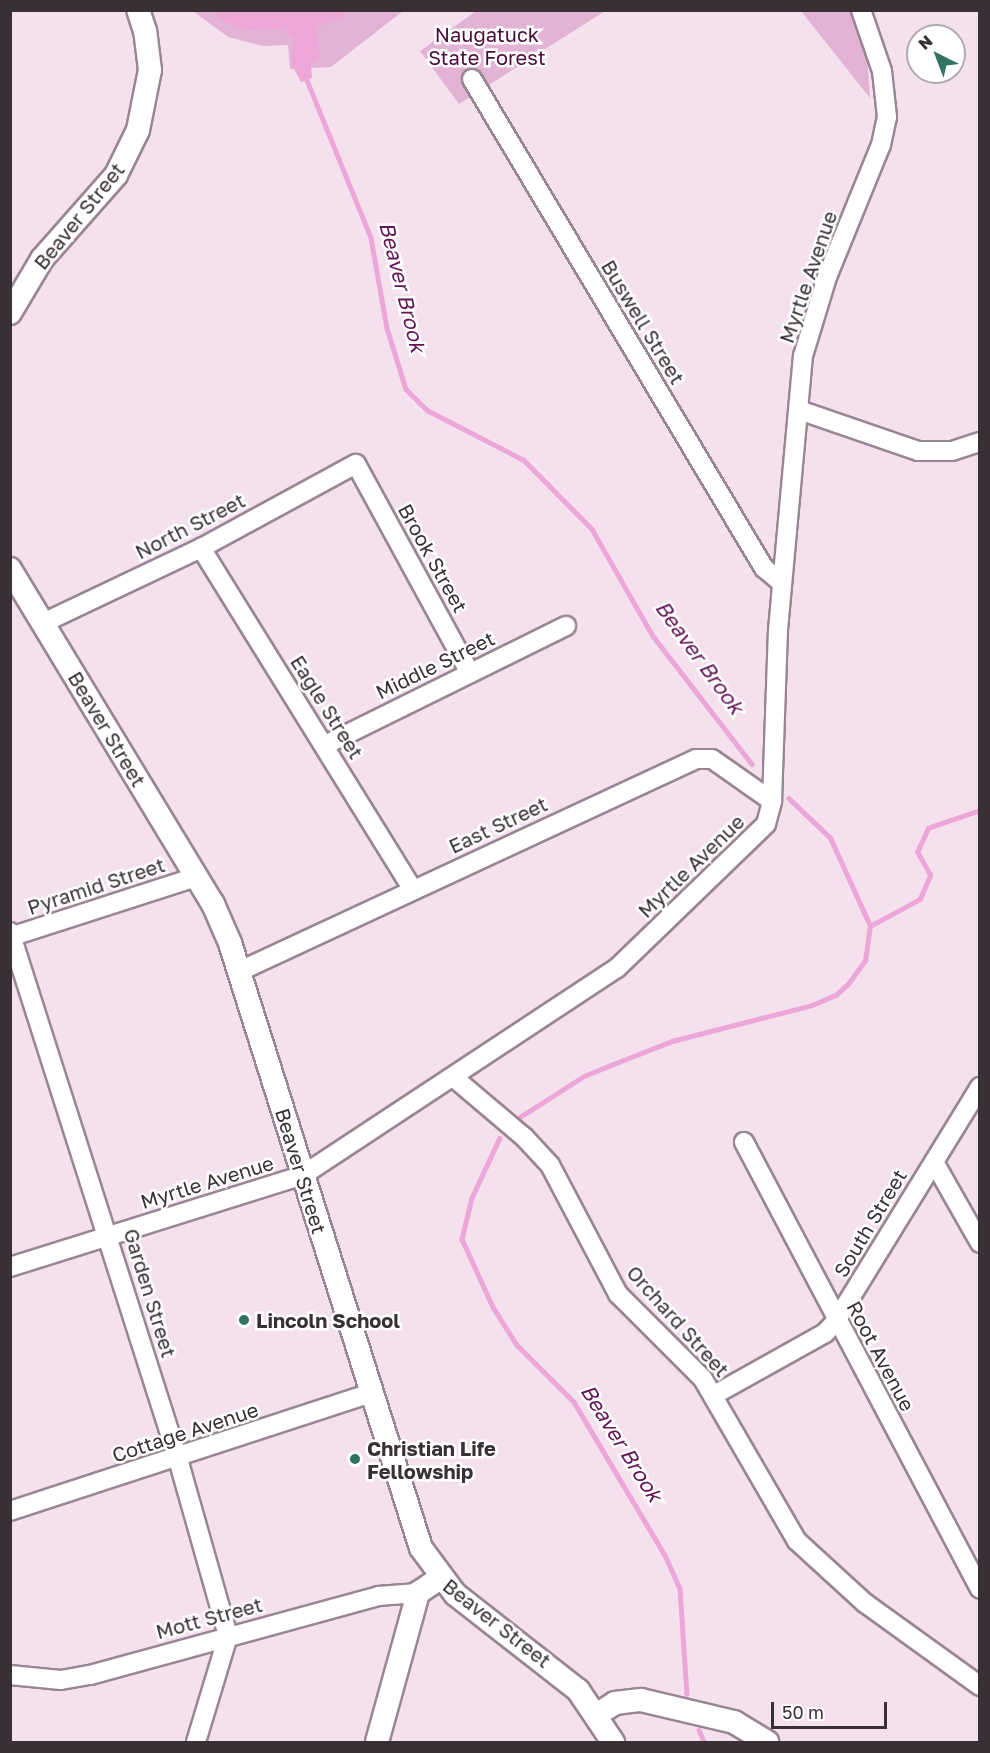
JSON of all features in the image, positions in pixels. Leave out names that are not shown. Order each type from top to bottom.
[{"type":"street","name":"Beaver Street","points":[[10,313],[42,259],[116,175],[138,130],[150,70],[146,31],[138,10]]},
{"type":"street","name":"Myrtle Avenue","points":[[10,1267],[303,1175],[617,968],[755,837],[770,816],[782,583],[799,410],[799,380],[812,324],[871,174],[887,117],[882,72],[861,10]]},
{"type":"street","name":"Buswell Street","points":[[472,79],[764,568],[782,583]]},
{"type":"street","points":[[799,410],[918,450],[952,451],[980,442]]},
{"type":"street","name":"North Street","points":[[43,623],[201,548],[356,464]]},
{"type":"street","name":"Brook Street","points":[[356,464],[470,673]]},
{"type":"street","name":"Eagle Street","points":[[201,548],[413,890]]},
{"type":"street","name":"Beaver Street","points":[[13,576],[221,920],[240,971],[421,1548],[440,1578],[462,1599],[563,1675],[596,1714],[613,1743]]},
{"type":"street","name":"Middle Street","points":[[325,745],[566,626]]},
{"type":"street","name":"East Street","points":[[240,971],[696,759],[712,759],[772,801]]},
{"type":"street","name":"Pyramid Street","points":[[11,936],[196,877]]},
{"type":"street","name":"Garden Street","points":[[11,936],[178,1459],[228,1636]]},
{"type":"street","name":"Orchard Street","points":[[453,1077],[524,1137],[549,1165],[618,1294],[714,1395],[777,1509],[811,1557],[865,1603],[980,1686]]},
{"type":"street","name":"South Street","points":[[714,1395],[825,1333],[836,1321],[980,1088]]},
{"type":"street","name":"Root Avenue","points":[[744,1142],[836,1321],[980,1588]]},
{"type":"street","points":[[934,1162],[980,1243]]},
{"type":"street","name":"Cottage Avenue","points":[[10,1511],[178,1459],[372,1394]]},
{"type":"street","points":[[377,1743],[418,1593],[440,1578]]},
{"type":"street","name":"Mott Street","points":[[10,1675],[61,1680],[90,1675],[378,1596],[418,1593]]},
{"type":"street","points":[[196,1743],[228,1636]]},
{"type":"street","points":[[596,1714],[615,1703],[641,1700],[734,1722],[766,1743]]},
{"type":"green space","name":"Naugatuck State Forest","points":[[193,11],[403,11],[331,67],[290,69],[288,45],[263,46],[228,37]]},
{"type":"green space","name":"Naugatuck State Forest","points":[[476,11],[605,11],[459,104],[420,51]]},
{"type":"green space","points":[[801,11],[855,11],[867,54],[870,98]]},
{"type":"shaded area","points":[[213,11],[348,11],[333,22],[316,26],[320,58],[311,64],[312,78],[301,82],[292,65],[292,37],[284,29],[247,30],[224,21]]},
{"type":"waterway","name":"Beaver Brook","points":[[307,80],[371,238],[387,328],[406,389],[427,410],[524,460],[592,529],[653,636],[752,764]]},
{"type":"waterway","name":"Beaver Brook","points":[[520,1117],[584,1076],[611,1065],[672,1041],[812,1005],[836,995],[848,984],[865,961],[870,926],[830,838],[789,799]]},
{"type":"waterway","points":[[870,926],[920,899],[930,875],[917,852],[928,828],[980,810]]},
{"type":"waterway","name":"Beaver Brook","points":[[500,1138],[472,1198],[462,1239],[493,1307],[517,1345],[574,1402],[665,1555],[680,1589],[687,1694]]},
{"type":"waterway","name":"Beaver Brook","points":[[699,1730],[704,1742]]},
{"type":"place","name":"Lincoln School","points":[[244,1320]]},
{"type":"place","name":"Christian Life Fellowship","points":[[355,1459]]}]
